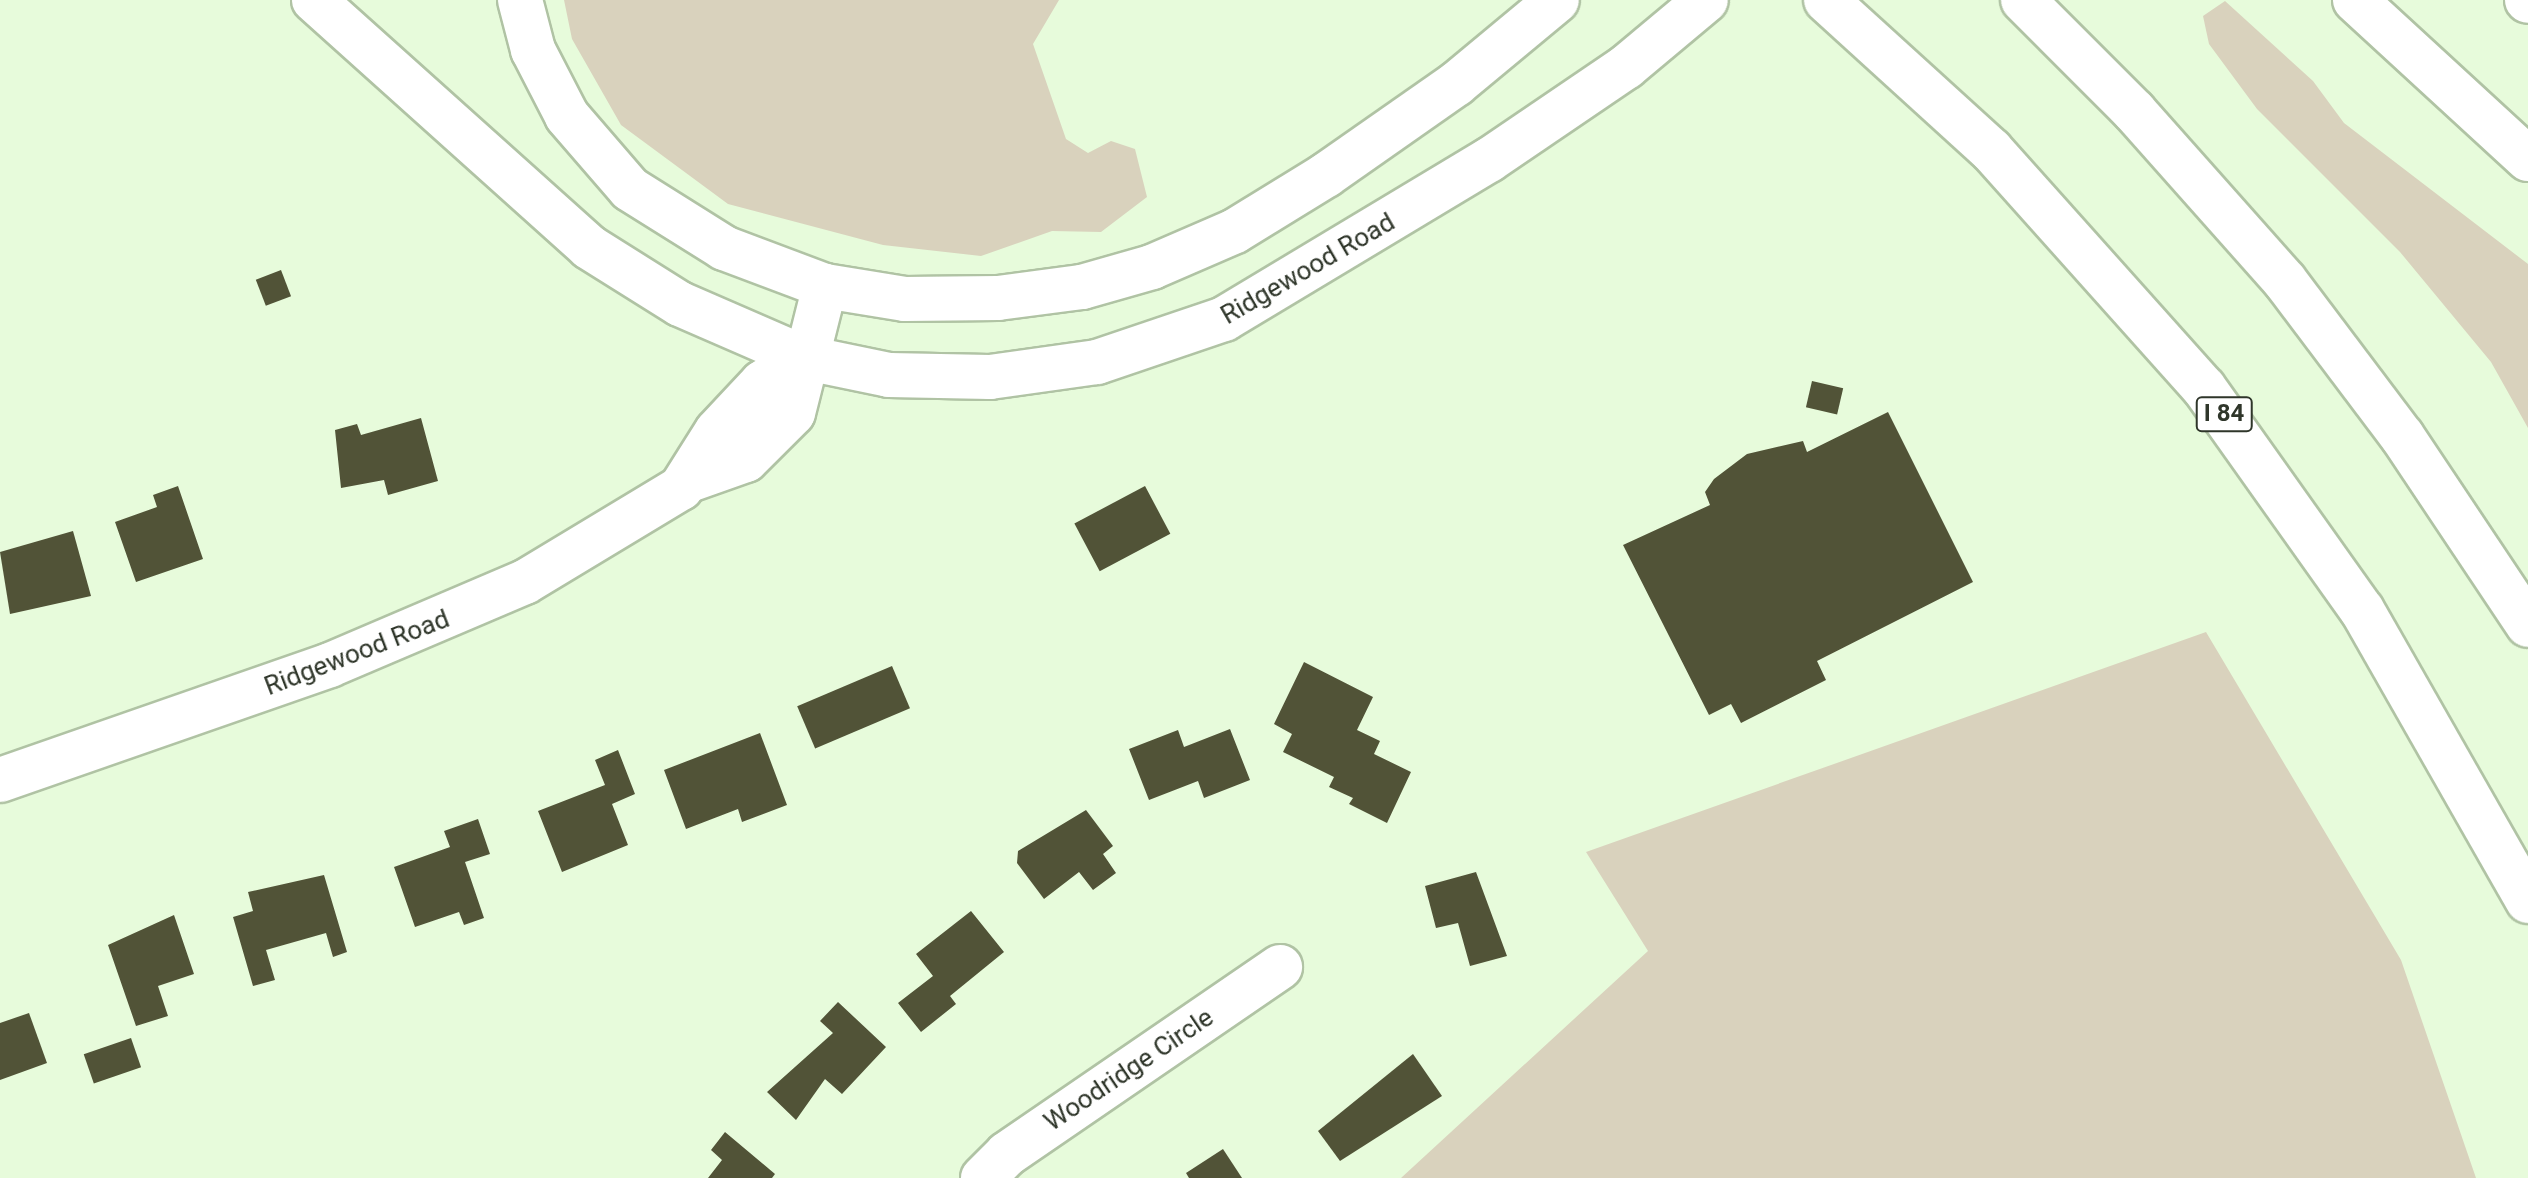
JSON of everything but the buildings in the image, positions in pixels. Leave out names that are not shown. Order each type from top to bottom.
[{"type":"main road","points":[[314,0],[589,247],[680,304],[802,357]]},
{"type":"main road","points":[[520,0],[533,50],[561,106],[630,189],[724,248],[825,286],[905,299],[998,298],[1082,287],[1152,267],[1235,231],[1326,175],[1456,84],[1557,0]]},
{"type":"main road","name":"Ridgewood Road","points":[[802,357],[889,375],[990,377],[1097,362],[1205,327],[1489,160],[1626,67],[1706,0]]},
{"type":"main road","name":"I 84","points":[[1826,0],[1991,150],[2213,399],[2362,610],[2528,901]]},
{"type":"main road","points":[[2023,0],[2134,111],[2285,281],[2402,436],[2528,625]]},
{"type":"main road","points":[[2355,0],[2528,159]]},
{"type":"main road","name":"Ridgewood Road","points":[[0,780],[418,631],[549,570],[692,479],[746,460],[793,413],[802,357],[825,286]]},
{"type":"main road","name":"Woodridge Circle","points":[[983,1178],[1007,1154],[1280,967]]},
{"type":"shaded area","points":[[564,0],[1059,0],[1033,44],[1066,139],[1088,153],[1111,141],[1135,149],[1147,197],[1101,232],[1052,231],[981,256],[883,245],[728,204],[621,125],[572,39]]},
{"type":"shaded area","points":[[2225,1],[2313,81],[2344,123],[2528,264],[2528,428],[2491,362],[2400,252],[2257,109],[2209,44],[2203,16]]},
{"type":"shaded area","points":[[2206,632],[2401,960],[2476,1178],[1401,1178],[1648,951],[1586,852]]}]
